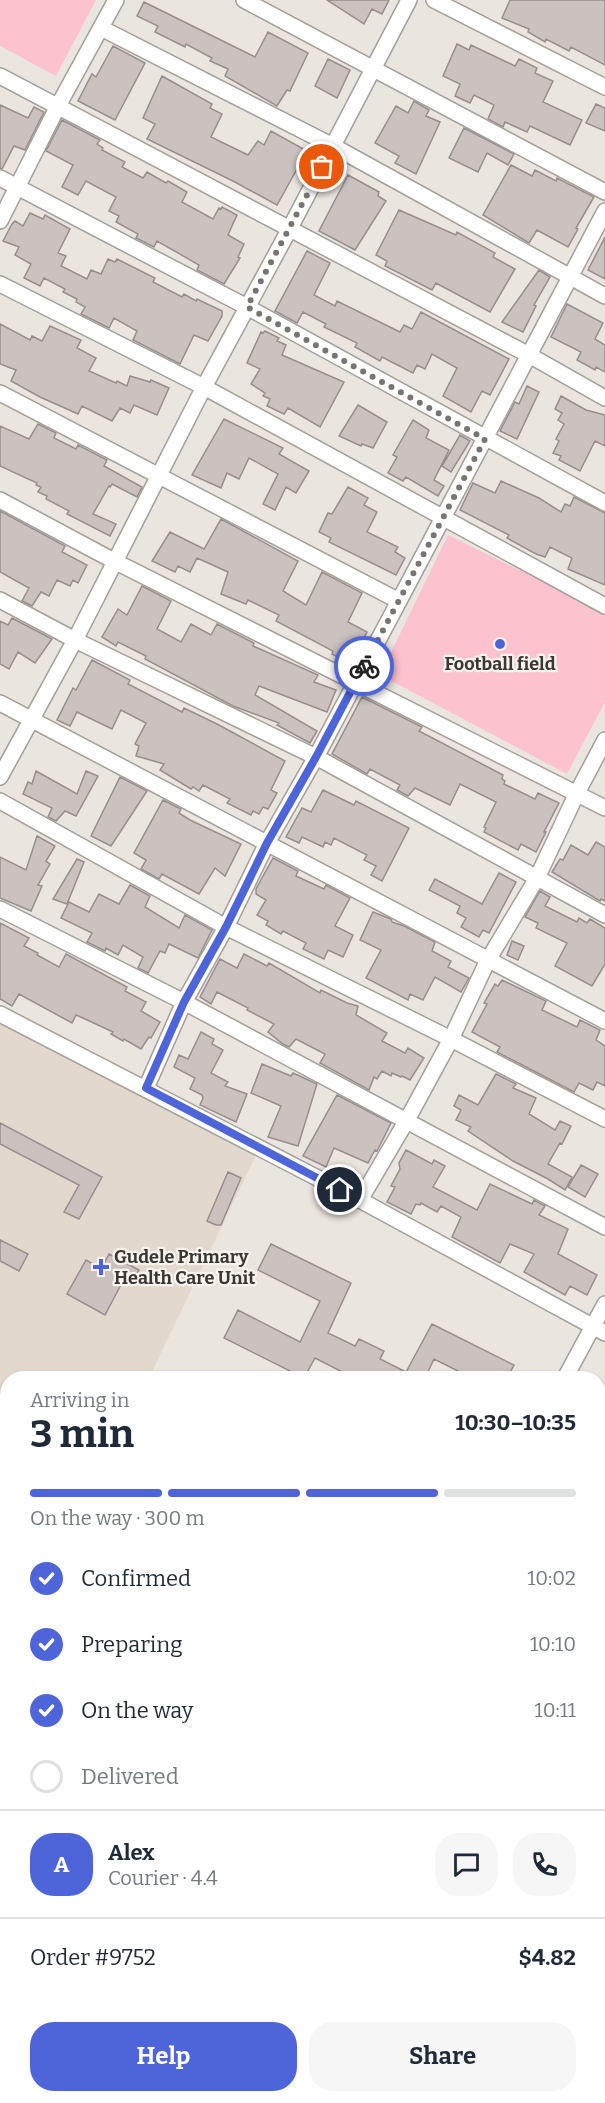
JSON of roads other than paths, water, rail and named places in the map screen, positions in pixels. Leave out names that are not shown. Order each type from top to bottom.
[{"type":"street","points":[[0,221],[58,106],[116,0]]},
{"type":"street","points":[[244,0],[605,192]]},
{"type":"street","points":[[0,777],[75,640],[158,474],[409,0]]},
{"type":"street","points":[[434,0],[605,87]]},
{"type":"street","points":[[101,28],[333,146],[605,296]]},
{"type":"street","points":[[0,76],[529,355],[605,398]]},
{"type":"street","points":[[0,178],[247,307],[605,503]]},
{"type":"street","points":[[146,1088],[184,1002],[226,927],[267,843],[316,757],[605,211]]},
{"type":"street","points":[[0,284],[204,387],[605,606]]},
{"type":"street","points":[[0,393],[399,601]]},
{"type":"street","points":[[0,500],[114,561],[605,808]]},
{"type":"street","points":[[0,600],[75,640],[316,757],[605,915]]},
{"type":"street","points":[[0,703],[605,1021]]},
{"type":"street","points":[[360,1200],[451,1039],[488,960],[537,878],[605,740]]},
{"type":"street","points":[[0,801],[226,927],[605,1119]]},
{"type":"street","points":[[0,909],[184,1002],[605,1227]]},
{"type":"street","points":[[0,1014],[360,1200],[599,1329]]},
{"type":"street","points":[[570,1371],[599,1329],[605,1304]]},
{"type":"place","name":"Football field","points":[[500,644]]},
{"type":"place","name":"Gudele Primary Health Care Unit","points":[[101,1267]]}]
